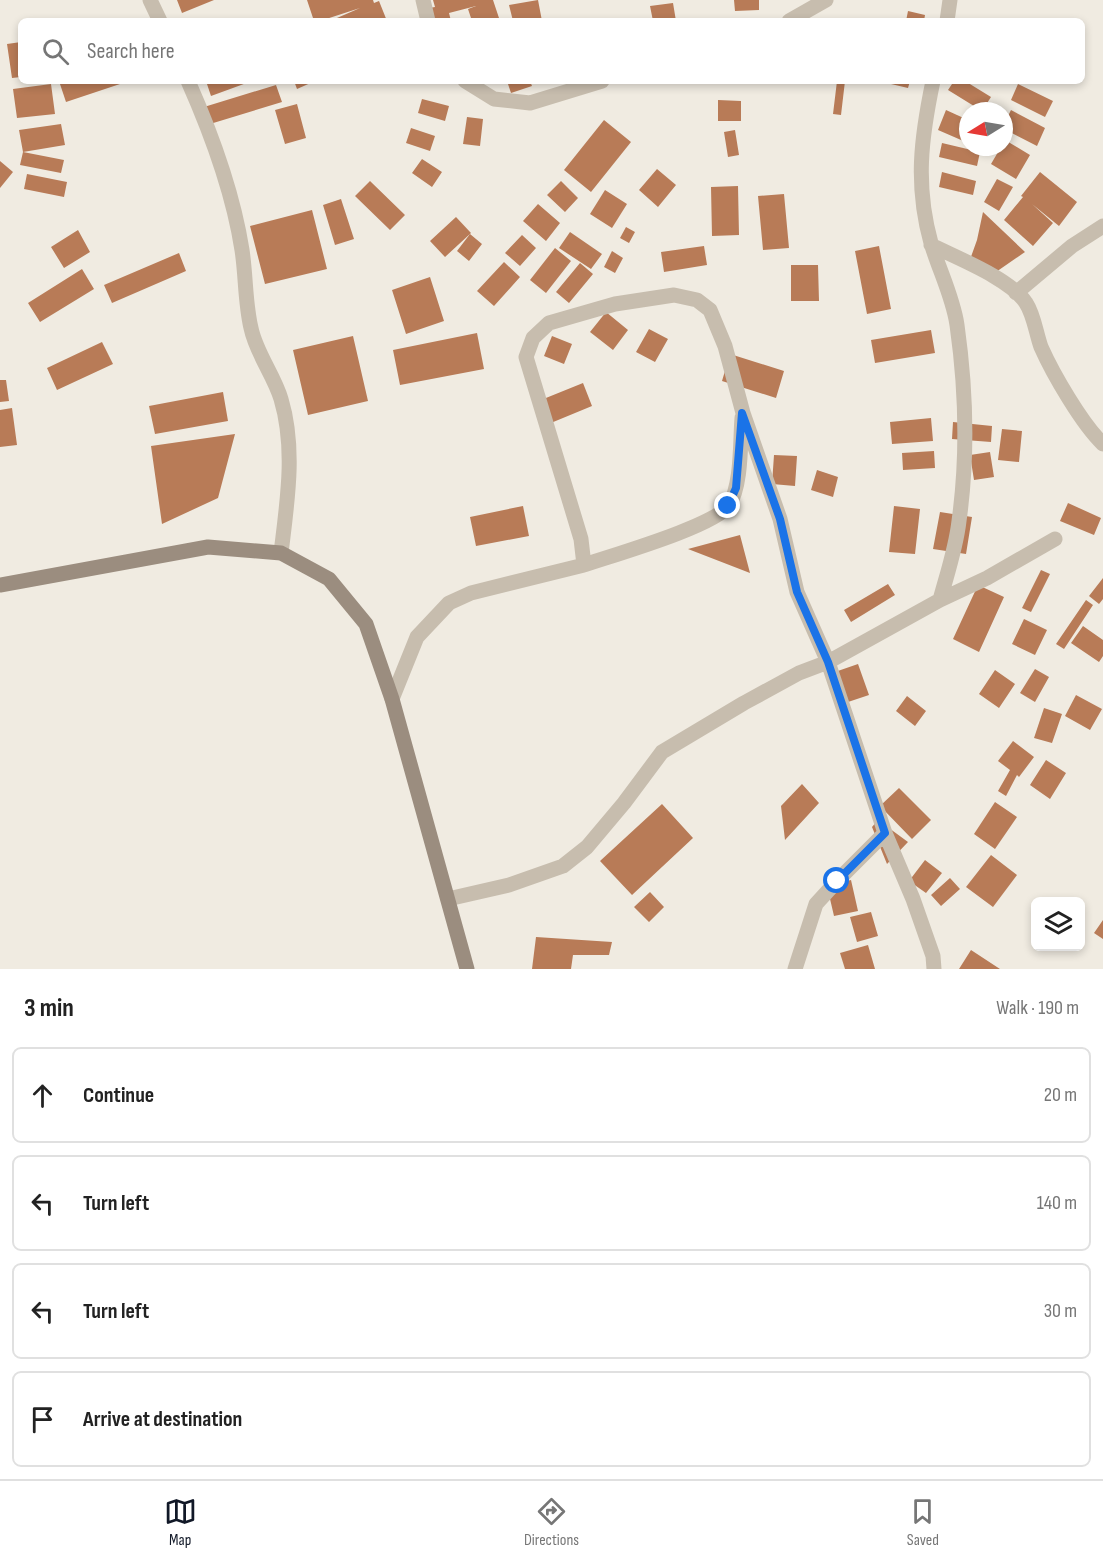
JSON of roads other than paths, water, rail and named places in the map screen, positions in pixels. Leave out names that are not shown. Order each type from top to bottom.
[{"type":"street","points":[[150,0],[159,18]]},
{"type":"street","points":[[423,0],[427,18]]},
{"type":"street","points":[[794,18],[826,0]]},
{"type":"street","points":[[947,18],[950,0]]},
{"type":"street","points":[[189,84],[206,121],[225,179],[242,251],[251,329],[281,398],[289,432],[288,492],[281,553]]},
{"type":"street","points":[[470,84],[494,99],[530,103],[592,84]]},
{"type":"street","points":[[932,84],[923,129],[920,175],[922,209],[957,323],[965,410],[964,464],[959,522],[940,600]]},
{"type":"street","points":[[1016,293],[1072,246],[1103,226]]},
{"type":"street","points":[[932,245],[1006,283],[1026,302],[1042,348],[1092,434],[1103,444]]},
{"type":"street","points":[[584,565],[581,539],[526,357],[533,338],[549,323],[615,304],[674,295],[697,300],[710,310],[725,346],[742,413],[780,519],[797,592],[828,662],[885,833],[913,899],[933,956],[934,969]]},
{"type":"street","points":[[392,699],[417,637],[448,603],[471,593],[584,565],[655,542],[707,521],[728,506],[736,488],[742,413]]},
{"type":"street","points":[[448,899],[509,885],[563,866],[587,847],[662,752],[744,703],[799,674],[828,662],[940,600],[987,578],[1055,539]]},
{"type":"street","points":[[0,585],[208,547],[281,553],[329,579],[366,624],[392,699],[467,969]]},
{"type":"street","points":[[795,969],[816,904],[885,833]]}]
